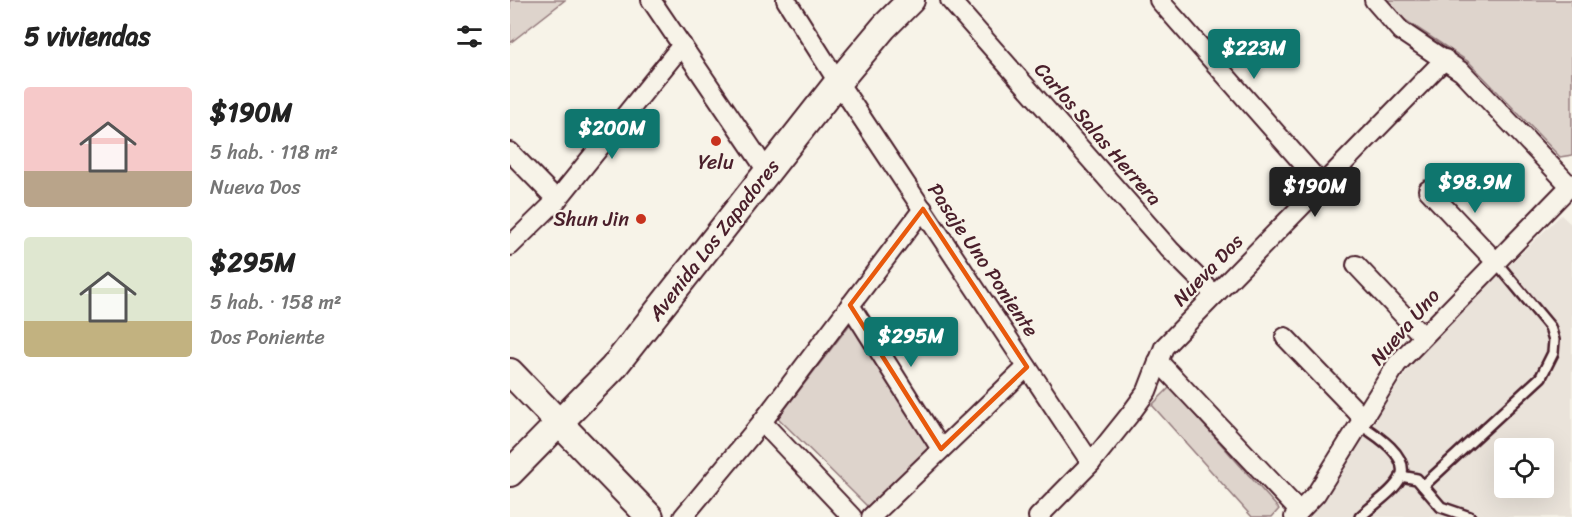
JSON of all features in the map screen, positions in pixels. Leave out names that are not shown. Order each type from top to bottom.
[{"type":"main road","name":"Avenida Los Zapadores","points":[[510,473],[613,368],[838,82],[910,0]]},
{"type":"main road","points":[[510,372],[650,517]]},
{"type":"street","points":[[651,0],[767,171]]},
{"type":"street","name":"Pasaje Uno Poniente","points":[[786,0],[1091,463]]},
{"type":"street","name":"Carlos Salas Herrera","points":[[950,0],[1170,250],[1215,295]]},
{"type":"street","points":[[1159,0],[1322,185]]},
{"type":"street","points":[[1374,0],[1401,31],[1462,72],[1571,186]]},
{"type":"street","points":[[510,246],[557,200],[682,45]]},
{"type":"street","name":"Nueva Dos","points":[[1038,517],[1091,463],[1147,391],[1164,347],[1445,59]]},
{"type":"street","points":[[510,152],[557,200]]},
{"type":"street","name":"Nueva Uno","points":[[1297,514],[1316,494],[1397,364],[1571,186]]},
{"type":"street","points":[[1428,190],[1496,262]]},
{"type":"street","points":[[683,517],[762,422],[923,209]]},
{"type":"street","points":[[1356,266],[1423,336]]},
{"type":"street","points":[[850,305],[941,449]]},
{"type":"street","points":[[1285,337],[1361,421]]},
{"type":"street","points":[[1158,362],[1297,514]]},
{"type":"street","points":[[872,517],[1027,367]]},
{"type":"street","points":[[762,422],[852,517]]},
{"type":"lane","points":[[1423,486],[1541,377],[1553,353],[1554,340],[1550,327],[1496,262]]},
{"type":"lane","points":[[1361,421],[1395,453],[1399,460],[1401,476]]},
{"type":"lane","points":[[1401,476],[1417,479],[1440,507],[1470,517]]},
{"type":"lane","points":[[1360,517],[1401,476]]},
{"type":"highlighted area","points":[[923,209],[1027,367],[941,449],[850,305]]},
{"type":"shaded area","points":[[510,0],[565,0],[510,43]]},
{"type":"shaded area","points":[[1384,0],[1572,0],[1572,155],[1560,157],[1469,62],[1399,16]]},
{"type":"shaded area","points":[[1561,215],[1572,225],[1572,517],[1310,517],[1421,350]]},
{"type":"shaded area","points":[[851,323],[933,448],[869,508],[778,418]]},
{"type":"shaded area","points":[[1170,387],[1279,509],[1272,517],[1252,517],[1152,405]]},
{"type":"place","name":"Yelu","points":[[716,141]]},
{"type":"place","name":"Shun Jin","points":[[641,219]]}]
